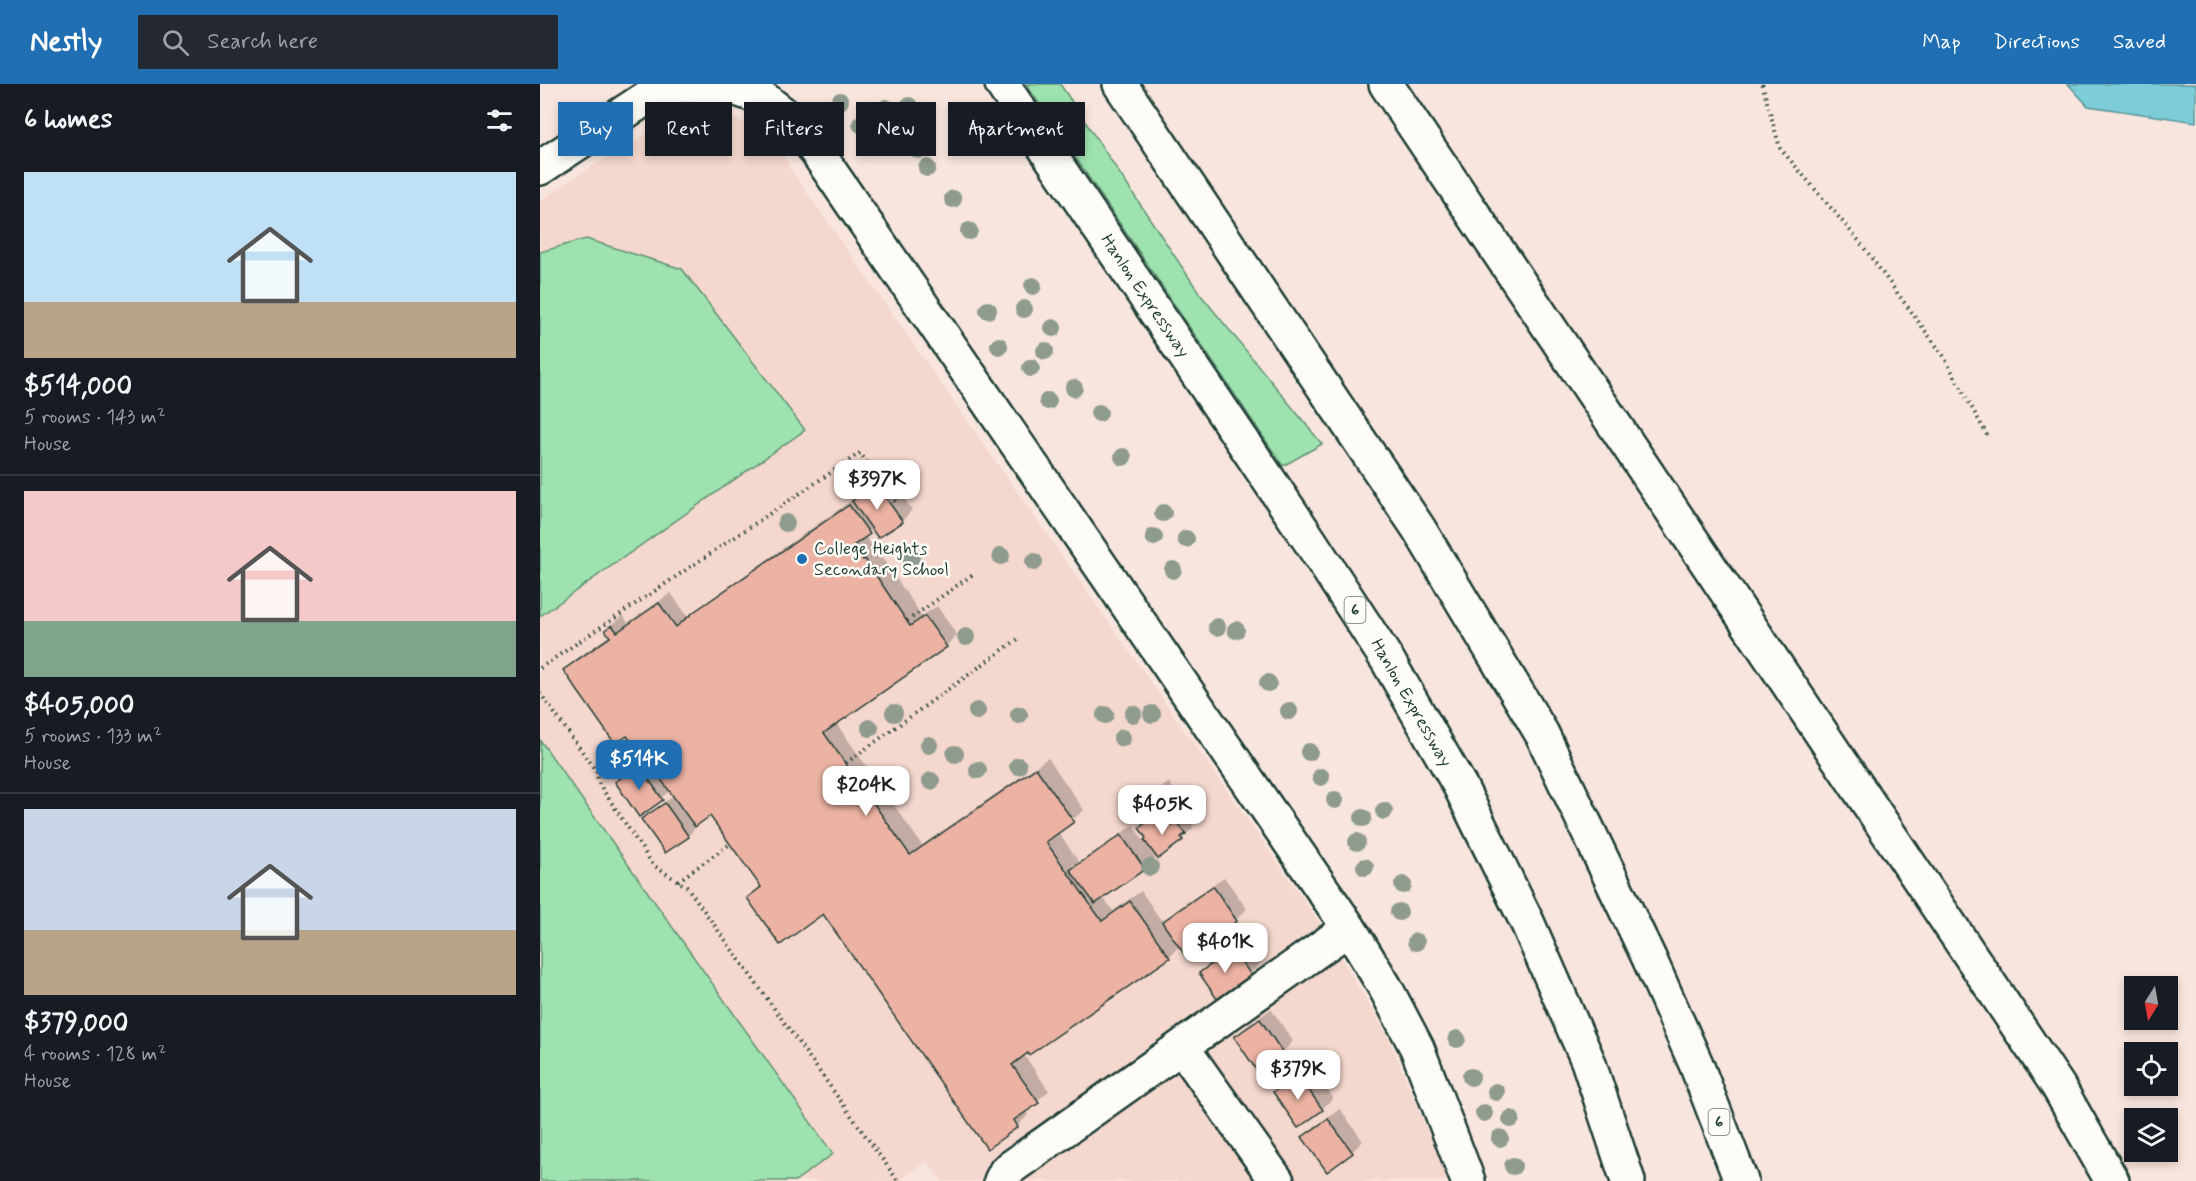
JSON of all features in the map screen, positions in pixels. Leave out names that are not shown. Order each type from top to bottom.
[{"type":"main road","name":"Hanlon Expressway","points":[[1002,84],[1310,541],[1388,661],[1454,775],[1528,924],[1583,1050],[1628,1181]]},
{"type":"main road","name":"6","points":[[1120,84],[1419,529],[1542,734],[1649,958],[1696,1064],[1741,1181]]},
{"type":"main road","points":[[1386,84],[2058,1086],[2112,1181]]},
{"type":"main road","points":[[540,168],[654,93],[680,86],[737,89],[764,99],[792,121],[812,145],[1349,928],[1385,987],[1417,1048],[1468,1181]]},
{"type":"main road","points":[[1001,1181],[1006,1171],[1349,928]]},
{"type":"main road","points":[[1182,1047],[1277,1181]]},
{"type":"path","points":[[1761,84],[1780,148],[1859,241],[1942,355],[1988,437]]},
{"type":"path","points":[[540,668],[860,453],[898,505]]},
{"type":"path","points":[[907,621],[972,575]]},
{"type":"path","points":[[846,764],[1018,639]]},
{"type":"path","points":[[540,693],[596,771],[599,784],[653,865],[687,887],[897,1181]]},
{"type":"path","points":[[678,881],[730,844]]},
{"type":"shaded area","name":"College Heights Secondary School","points":[[732,118],[744,123],[744,156],[784,156],[791,170],[1315,916],[1388,1036],[1448,1181],[942,1181],[927,1161],[899,1181],[540,1181],[540,201],[610,156],[633,156],[633,142],[645,135],[645,156],[732,156]]},
{"type":"green space","points":[[1026,84],[1060,84],[1072,102],[1038,102]]},
{"type":"green space","points":[[1085,122],[1200,294],[1322,444],[1283,466],[1074,156],[1085,156]]},
{"type":"green space","points":[[586,239],[682,269],[805,430],[540,616],[540,252]]},
{"type":"green space","points":[[540,740],[833,1154],[795,1181],[541,1181]]},
{"type":"water","points":[[2068,84],[2196,84],[2196,122],[2088,106]]},
{"type":"building","points":[[876,484],[903,522],[878,538],[852,501]]},
{"type":"building","points":[[849,505],[870,534],[853,546],[863,560],[865,559],[910,626],[925,616],[947,647],[824,733],[910,855],[1036,768],[1074,822],[1046,842],[1102,921],[1130,901],[1170,958],[1012,1065],[1039,1103],[1014,1120],[1018,1127],[987,1149],[823,914],[780,945],[747,898],[761,887],[710,816],[695,827],[643,754],[641,756],[627,736],[615,744],[563,670],[610,637],[605,630],[612,625],[617,632],[659,603],[676,627],[695,611]]},
{"type":"building","points":[[639,765],[663,800],[639,817],[615,782]]},
{"type":"building","points":[[1157,792],[1166,803],[1153,813],[1144,801]]},
{"type":"building","points":[[665,803],[689,837],[665,853],[641,819]]},
{"type":"building","points":[[1157,814],[1165,825],[1169,821],[1172,825],[1177,822],[1186,834],[1181,837],[1183,840],[1158,859],[1144,840],[1146,838],[1139,828]]},
{"type":"building","points":[[1121,835],[1145,869],[1095,904],[1070,870]]},
{"type":"building","points":[[1213,886],[1237,921],[1186,957],[1162,922]]},
{"type":"building","points":[[1233,949],[1251,975],[1217,999],[1199,973]]},
{"type":"building","points":[[1260,1019],[1283,1053],[1257,1071],[1234,1037]]},
{"type":"building","points":[[1298,1075],[1323,1110],[1298,1128],[1273,1092]]},
{"type":"building","points":[[1328,1119],[1353,1153],[1327,1172],[1302,1137]]},
{"type":"place","name":"College Heights Secondary School","points":[[802,559]]}]
